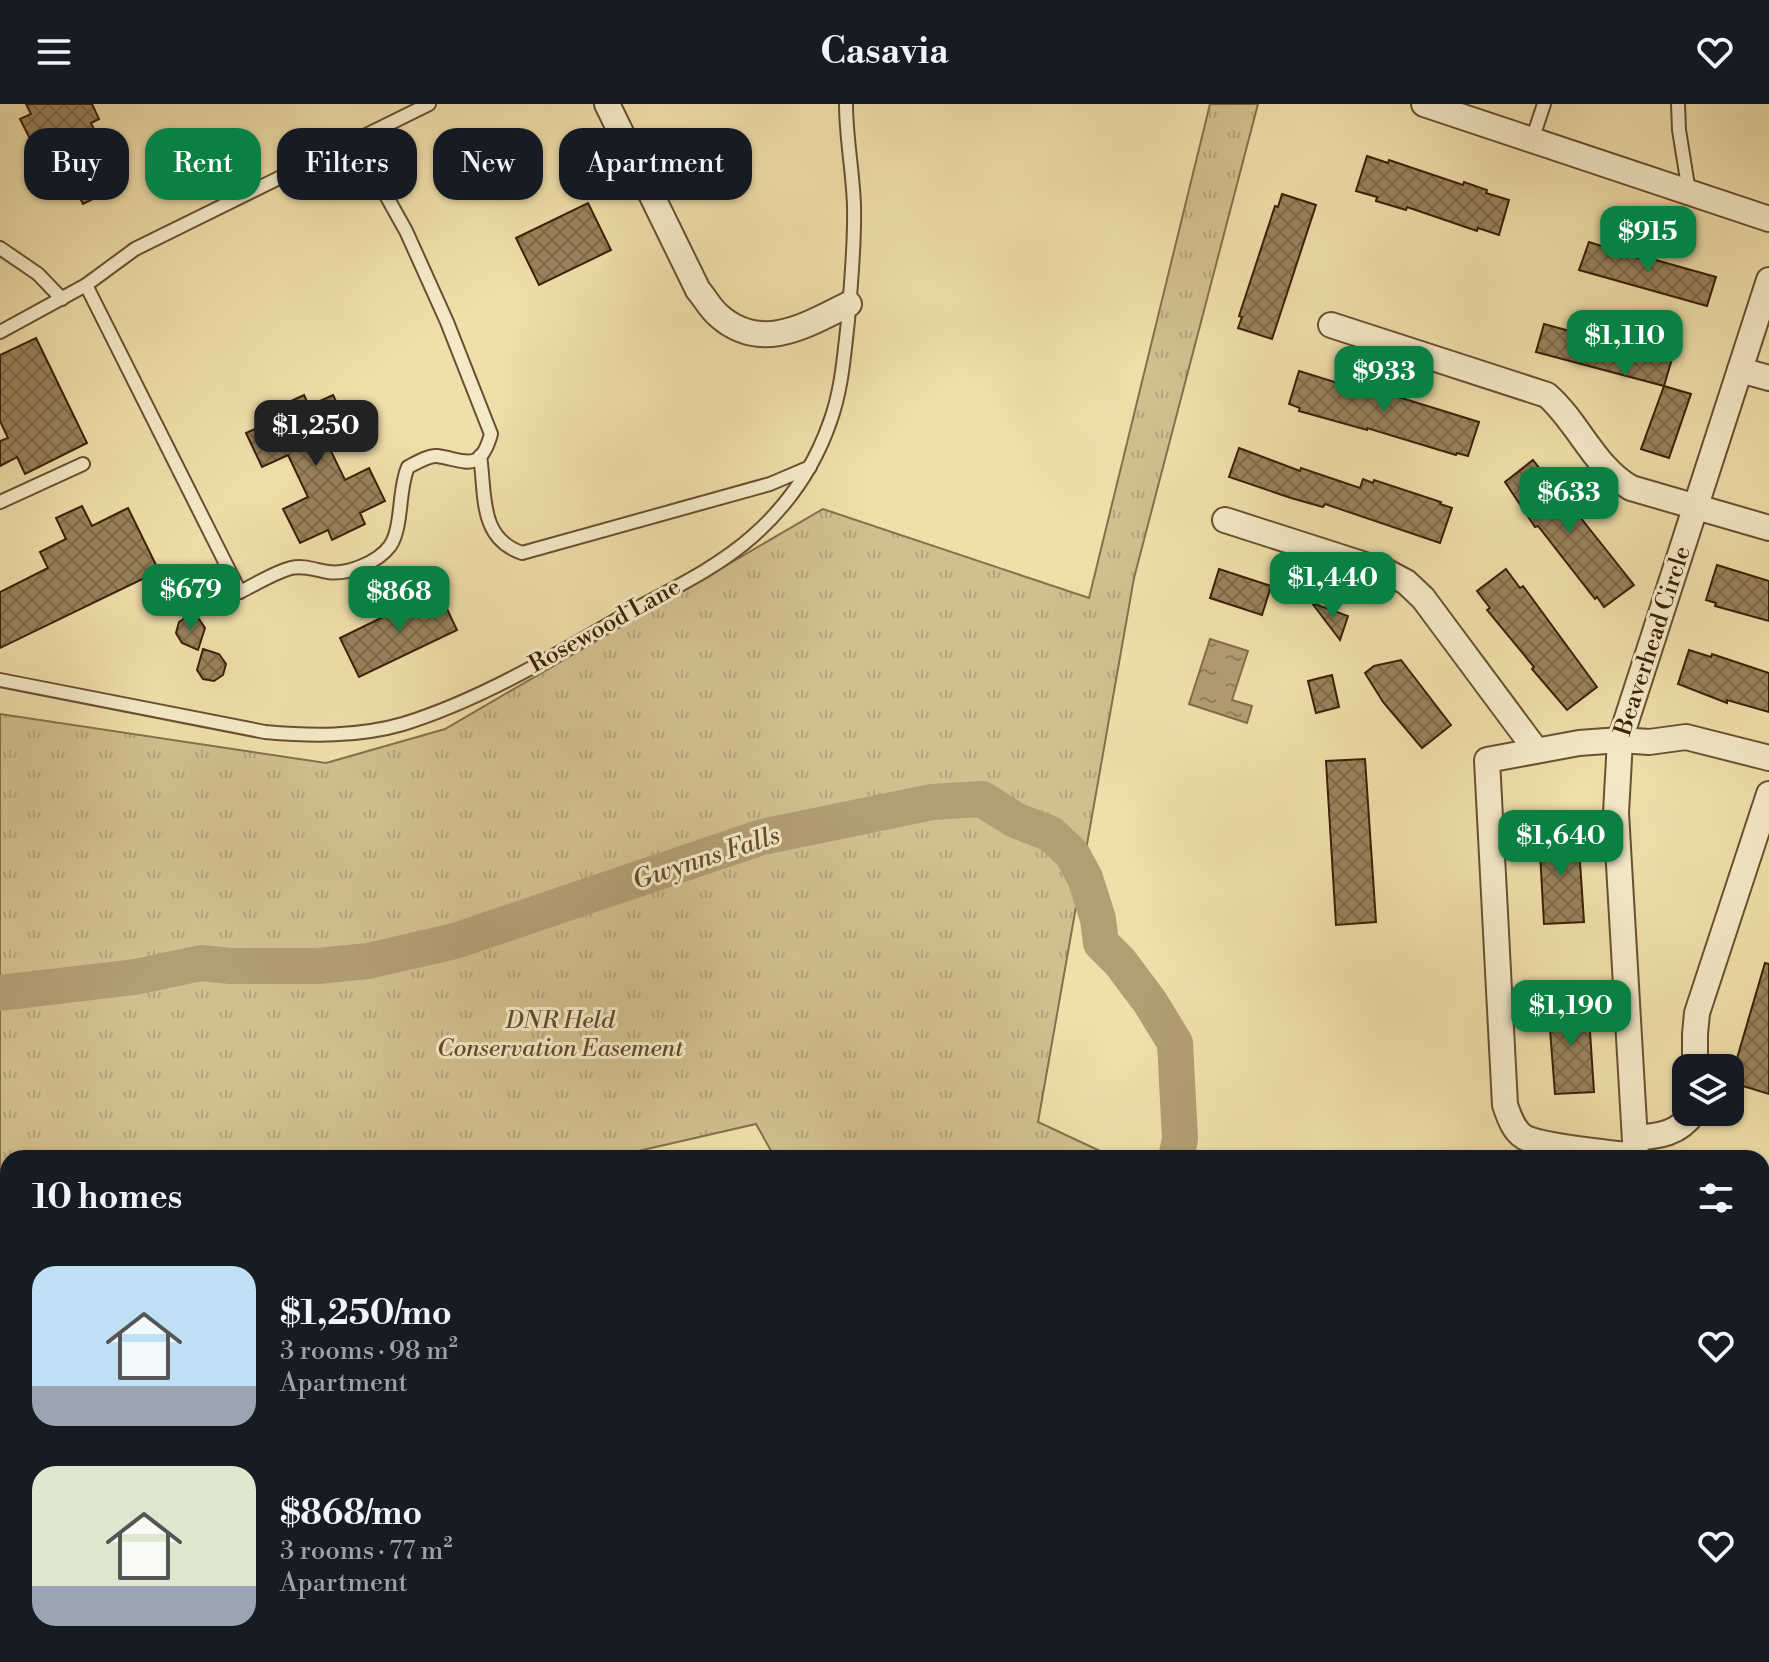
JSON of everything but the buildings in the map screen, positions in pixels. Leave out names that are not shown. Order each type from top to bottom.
[{"type":"street","points":[[607,104],[698,290],[718,315],[742,330],[775,335],[797,330],[849,304]]},
{"type":"street","points":[[1424,104],[1769,219]]},
{"type":"street","name":"Beaverhead Circle","points":[[1636,1150],[1616,813],[1620,740],[1769,280]]},
{"type":"street","points":[[1331,325],[1547,395],[1560,406],[1616,479],[1631,488],[1769,528]]},
{"type":"street","points":[[1740,370],[1769,378]]},
{"type":"street","points":[[1225,520],[1387,572],[1406,582],[1423,598],[1536,750]]},
{"type":"street","points":[[1628,1150],[1525,1137],[1516,1130],[1505,1105],[1487,760],[1579,743],[1620,740],[1649,742],[1686,737],[1769,758]]},
{"type":"street","points":[[1695,1054],[1697,1013],[1769,794]]},
{"type":"street","points":[[1638,1150],[1682,1126]]},
{"type":"lane","points":[[380,128],[429,104]]},
{"type":"lane","name":"Rosewood Lane","points":[[0,680],[265,732],[307,736],[361,732],[401,724],[441,710],[558,653],[717,563],[754,535],[787,500],[810,467],[830,422],[842,381],[854,266],[854,204],[846,104]]},
{"type":"lane","points":[[1532,140],[1544,104]]},
{"type":"lane","points":[[1678,104],[1689,192]]},
{"type":"lane","points":[[0,332],[86,285],[135,249],[277,179]]},
{"type":"lane","points":[[86,285],[240,592],[292,568],[312,567],[343,572],[372,560],[391,545],[401,482],[408,467],[435,456],[464,464],[480,456],[488,447],[491,434],[406,231],[389,200]]},
{"type":"lane","points":[[0,248],[38,274],[62,299]]},
{"type":"lane","points":[[480,456],[491,528],[507,548],[522,553],[756,489],[810,467]]},
{"type":"lane","points":[[0,502],[83,464]]},
{"type":"green space","name":"DNR Held Conservation Easement","points":[[1210,104],[1258,104],[1134,578],[1038,1122],[1098,1150],[771,1150],[756,1124],[643,1150],[0,1150],[0,714],[326,763],[445,729],[823,509],[1089,598]]},
{"type":"water","points":[[1210,639],[1248,651],[1232,700],[1252,706],[1247,723],[1189,704]]},
{"type":"waterway","name":"Gwynns Falls","points":[[0,993],[135,977],[201,963],[317,966],[368,961],[455,941],[762,837],[932,802],[982,799],[1015,820],[1051,834],[1072,854],[1085,878],[1098,919],[1101,943],[1120,962],[1150,1002],[1175,1043],[1180,1139],[1178,1150]]}]
